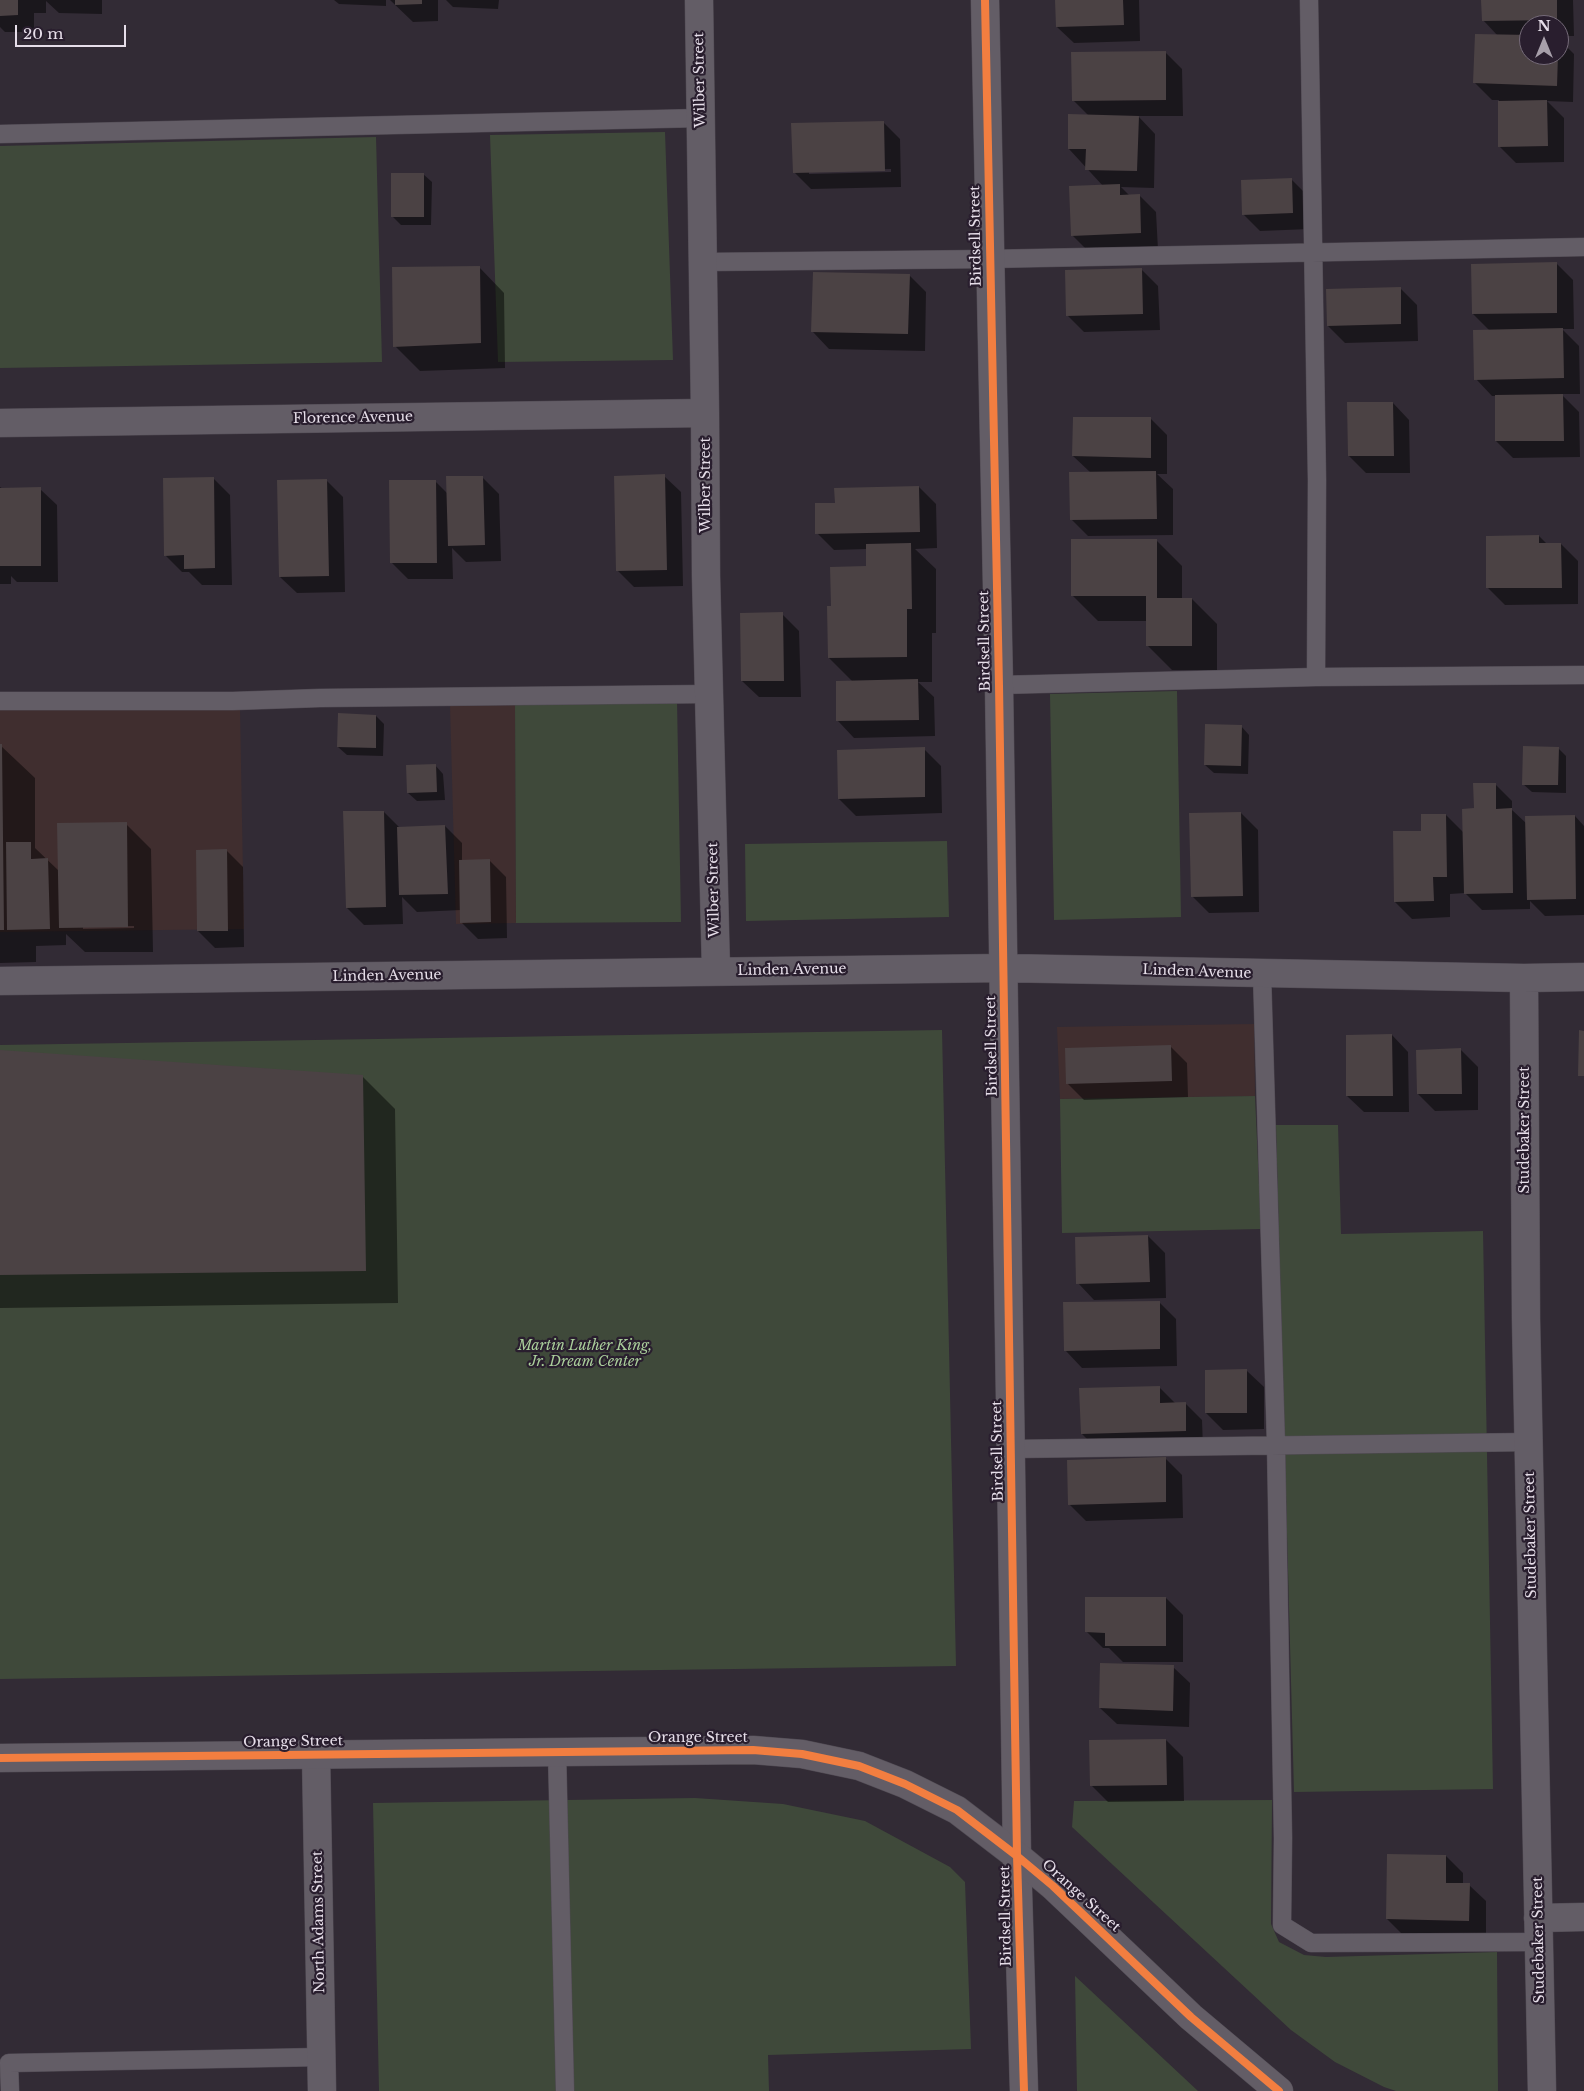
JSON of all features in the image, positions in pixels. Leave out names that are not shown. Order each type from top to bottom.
[{"type":"street","name":"Wilber Street","points":[[699,0],[704,262],[706,576],[716,970]]},
{"type":"street","name":"Birdsell Street","points":[[985,0],[999,686],[1017,1856],[1024,2091]]},
{"type":"street","name":"Florence Avenue","points":[[0,423],[705,413]]},
{"type":"street","name":"Linden Avenue","points":[[0,982],[716,970],[1003,968],[1075,968],[1262,974],[1524,978],[1584,977]]},
{"type":"street","name":"Studebaker Street","points":[[1524,978],[1526,1318],[1542,2091]]},
{"type":"street","name":"Orange Street","points":[[0,1758],[753,1750],[802,1754],[859,1766],[905,1784],[957,1810],[1017,1856],[1053,1886],[1191,2016],[1279,2091]]},
{"type":"street","name":"North Adams Street","points":[[316,1754],[322,2091]]},
{"type":"street","points":[[1539,1930],[1584,1917]]},
{"type":"lane","points":[[1309,0],[1317,480],[1316,677]]},
{"type":"lane","points":[[0,134],[701,118]]},
{"type":"lane","points":[[704,262],[989,259],[1584,247]]},
{"type":"lane","points":[[999,686],[1316,677],[1584,675]]},
{"type":"lane","points":[[0,701],[233,701],[320,698],[709,694]]},
{"type":"lane","points":[[1262,974],[1276,1444],[1283,1838],[1282,1925],[1311,1944],[1539,1930]]},
{"type":"lane","points":[[1011,1449],[1530,1442]]},
{"type":"lane","points":[[557,1751],[565,2091]]},
{"type":"lane","points":[[10,2091],[9,2063],[321,2058]]},
{"type":"shaded area","points":[[515,704],[516,923],[456,924],[450,705]]},
{"type":"shaded area","points":[[240,708],[244,929],[0,932],[0,710]]},
{"type":"shaded area","points":[[1254,1024],[1255,1096],[1060,1099],[1057,1027]]},
{"type":"green space","points":[[665,132],[673,360],[498,362],[490,135]]},
{"type":"green space","points":[[376,137],[382,362],[0,368],[0,146]]},
{"type":"green space","points":[[1177,691],[1181,917],[1054,920],[1050,694]]},
{"type":"green space","points":[[677,700],[681,922],[516,923],[515,704]]},
{"type":"green space","points":[[947,841],[949,917],[746,921],[745,844]]},
{"type":"green space","name":"Martin Luther King, Jr. Dream Center","points":[[942,1030],[956,1666],[0,1679],[0,1045]]},
{"type":"green space","points":[[1255,1096],[1261,1229],[1062,1233],[1060,1099]]},
{"type":"green space","points":[[1276,1125],[1338,1125],[1341,1234],[1483,1231],[1493,1789],[1294,1792]]},
{"type":"green space","points":[[695,1798],[783,1804],[865,1821],[950,1867],[965,1882],[971,2049],[768,2055],[769,2091],[379,2091],[373,1803]]},
{"type":"green space","points":[[1272,1800],[1271,1924],[1279,1942],[1304,1955],[1326,1957],[1497,1952],[1498,2091],[1396,2091],[1384,2087],[1335,2062],[1291,2030],[1072,1827],[1074,1801]]},
{"type":"green space","points":[[1075,1976],[1198,2091],[1077,2091]]},
{"type":"building","points":[[0,0],[18,0],[18,15],[0,16]]},
{"type":"building","points":[[395,0],[422,0],[422,4],[395,5]]},
{"type":"building","points":[[1055,0],[1123,0],[1124,25],[1056,27]]},
{"type":"building","points":[[1481,0],[1557,0],[1557,15],[1519,15],[1519,21],[1482,21]]},
{"type":"building","points":[[1475,34],[1519,35],[1519,65],[1558,65],[1557,86],[1473,83]]},
{"type":"building","points":[[1166,51],[1166,100],[1072,101],[1071,52]]},
{"type":"building","points":[[1547,100],[1548,146],[1498,147],[1498,101]]},
{"type":"building","points":[[1068,114],[1139,116],[1137,171],[1085,170],[1086,149],[1068,149]]},
{"type":"building","points":[[884,121],[885,171],[793,173],[791,123]]},
{"type":"building","points":[[391,173],[424,173],[424,217],[391,217]]},
{"type":"building","points":[[1292,178],[1293,213],[1242,215],[1241,180]]},
{"type":"building","points":[[1120,184],[1120,195],[1140,194],[1141,233],[1071,236],[1069,186]]},
{"type":"building","points":[[1557,262],[1557,313],[1472,314],[1471,264]]},
{"type":"building","points":[[480,266],[481,343],[393,347],[392,267]]},
{"type":"building","points":[[1142,268],[1143,314],[1066,316],[1065,270]]},
{"type":"building","points":[[813,272],[910,274],[908,334],[811,332]]},
{"type":"building","points":[[1401,287],[1401,324],[1327,326],[1326,289]]},
{"type":"building","points":[[1563,328],[1564,378],[1474,380],[1473,330]]},
{"type":"building","points":[[1563,394],[1564,441],[1495,441],[1495,395]]},
{"type":"building","points":[[1347,402],[1393,402],[1394,456],[1348,456]]},
{"type":"building","points":[[1073,417],[1151,417],[1151,458],[1072,456]]},
{"type":"building","points":[[1156,471],[1157,519],[1070,520],[1069,472]]},
{"type":"building","points":[[665,474],[667,570],[616,571],[614,476]]},
{"type":"building","points":[[446,476],[483,476],[485,545],[448,546]]},
{"type":"building","points":[[214,477],[215,568],[184,569],[184,555],[164,556],[163,478]]},
{"type":"building","points":[[327,479],[329,576],[279,577],[277,480]]},
{"type":"building","points":[[389,480],[436,480],[437,563],[390,563]]},
{"type":"building","points":[[919,486],[920,532],[815,534],[815,503],[835,503],[834,488]]},
{"type":"building","points":[[41,487],[41,566],[0,566],[0,488]]},
{"type":"building","points":[[1539,535],[1539,543],[1561,543],[1562,588],[1486,588],[1486,536]]},
{"type":"building","points":[[1071,539],[1157,539],[1157,598],[1192,598],[1192,646],[1146,646],[1146,596],[1071,596]]},
{"type":"building","points":[[911,543],[912,609],[907,609],[907,657],[828,658],[827,606],[831,606],[830,567],[866,566],[866,544]]},
{"type":"building","points":[[783,612],[784,681],[741,681],[740,613]]},
{"type":"building","points":[[918,679],[919,720],[836,721],[836,681]]},
{"type":"building","points":[[338,713],[376,715],[376,748],[337,747]]},
{"type":"building","points":[[1205,724],[1242,725],[1241,766],[1204,765]]},
{"type":"building","points":[[0,744],[2,744],[4,930],[0,930]]},
{"type":"building","points":[[1523,746],[1559,747],[1558,785],[1522,785]]},
{"type":"building","points":[[925,747],[925,797],[838,799],[837,750]]},
{"type":"building","points":[[436,764],[437,792],[407,793],[406,765]]},
{"type":"building","points":[[1473,783],[1496,783],[1496,809],[1512,808],[1513,893],[1464,894],[1462,809],[1474,808]]},
{"type":"building","points":[[343,811],[384,811],[386,907],[346,908]]},
{"type":"building","points":[[1241,812],[1243,896],[1191,897],[1189,813]]},
{"type":"building","points":[[1421,814],[1446,814],[1447,877],[1433,877],[1434,901],[1394,902],[1393,831],[1421,831]]},
{"type":"building","points":[[1575,815],[1576,899],[1527,900],[1525,816]]},
{"type":"building","points":[[127,822],[128,927],[59,928],[57,823]]},
{"type":"building","points":[[445,825],[448,894],[399,895],[397,827]]},
{"type":"building","points":[[6,842],[31,842],[31,859],[48,858],[50,929],[7,930]]},
{"type":"building","points":[[227,849],[228,931],[197,931],[196,850]]},
{"type":"building","points":[[490,859],[491,922],[460,923],[459,860]]},
{"type":"building","points":[[1579,1030],[1584,1031],[1584,1076],[1578,1076]]},
{"type":"building","points":[[1392,1034],[1393,1096],[1346,1096],[1346,1035]]},
{"type":"building","points":[[1171,1045],[1172,1081],[1066,1084],[1065,1048]]},
{"type":"building","points":[[1461,1048],[1462,1094],[1417,1094],[1416,1050]]},
{"type":"building","points":[[0,1050],[363,1075],[366,1271],[0,1275]]},
{"type":"building","points":[[1148,1235],[1150,1282],[1076,1284],[1075,1237]]},
{"type":"building","points":[[1160,1301],[1160,1349],[1064,1351],[1063,1302]]},
{"type":"building","points":[[1247,1369],[1247,1413],[1205,1413],[1205,1370]]},
{"type":"building","points":[[1160,1386],[1160,1403],[1186,1402],[1186,1431],[1081,1434],[1079,1388]]},
{"type":"building","points":[[1166,1457],[1166,1502],[1068,1505],[1067,1460]]},
{"type":"building","points":[[1085,1597],[1166,1597],[1166,1646],[1105,1646],[1105,1633],[1085,1632]]},
{"type":"building","points":[[1100,1663],[1174,1665],[1173,1711],[1099,1708]]},
{"type":"building","points":[[1166,1739],[1167,1785],[1090,1786],[1089,1740]]},
{"type":"building","points":[[1387,1854],[1446,1855],[1446,1883],[1470,1883],[1469,1921],[1386,1919]]},
{"type":"cycle path","points":[[985,0],[999,685],[1017,1856],[1024,2091]]},
{"type":"cycle path","points":[[0,1758],[753,1750],[802,1754],[859,1766],[905,1784],[957,1810],[1017,1856],[1053,1886],[1191,2017],[1279,2091]]}]
